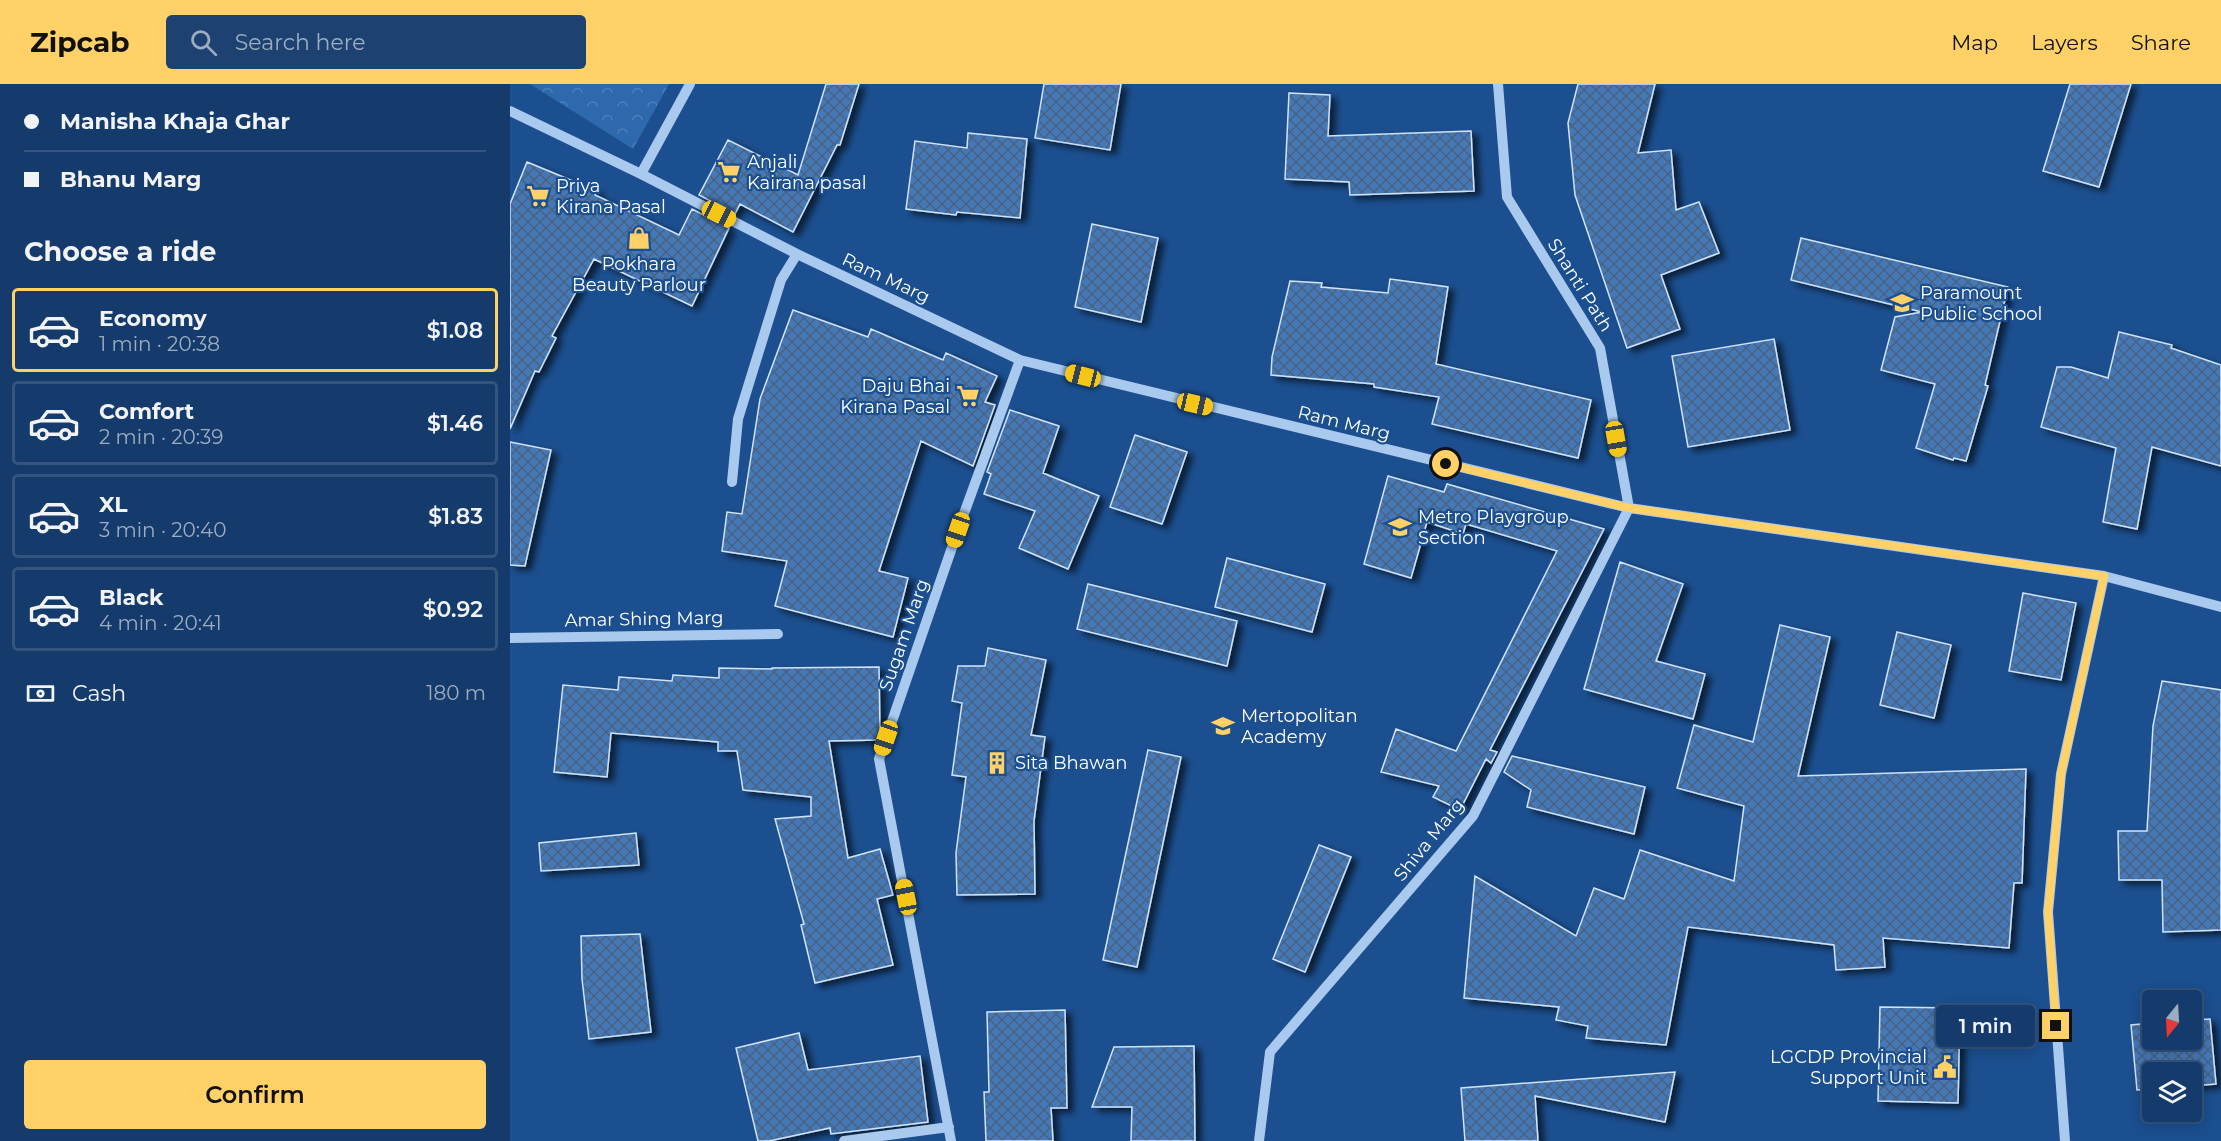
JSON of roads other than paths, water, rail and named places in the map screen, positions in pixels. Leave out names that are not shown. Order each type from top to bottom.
[{"type":"street","points":[[640,174],[690,84]]},
{"type":"street","name":"Shanti Path","points":[[1498,84],[1507,197],[1600,348],[1629,508]]},
{"type":"street","name":"Ram Marg","points":[[510,111],[797,254],[1020,360],[1629,508],[2104,576],[2221,607]]},
{"type":"street","points":[[732,482],[738,419],[781,280],[797,254]]},
{"type":"street","name":"Sugam Marg","points":[[951,1141],[879,759],[958,530],[1020,360]]},
{"type":"street","name":"Shiva Marg","points":[[1259,1141],[1270,1052],[1473,816],[1629,508]]},
{"type":"street","points":[[2065,1141],[2048,912],[2061,774],[2104,576]]},
{"type":"street","name":"Amar Shing Marg","points":[[510,638],[778,634]]},
{"type":"street","points":[[844,1141],[950,1127]]},
{"type":"place","name":"Anjali Kairana pasal","points":[[729,172]]},
{"type":"place","name":"Priya Kirana Pasal","points":[[538,196]]},
{"type":"place","name":"Pokhara Beauty Parlour","points":[[639,238]]},
{"type":"place","name":"Paramount Public School","points":[[1902,303]]},
{"type":"place","name":"Daju Bhai Kirana Pasal","points":[[968,396]]},
{"type":"place","name":"Metro Playgroup Section","points":[[1400,527]]},
{"type":"place","name":"Mertopolitan Academy","points":[[1223,726]]},
{"type":"place","name":"Sita Bhawan","points":[[997,763]]},
{"type":"place","name":"LGCDP Provincial Support Unit","points":[[1945,1067]]}]
